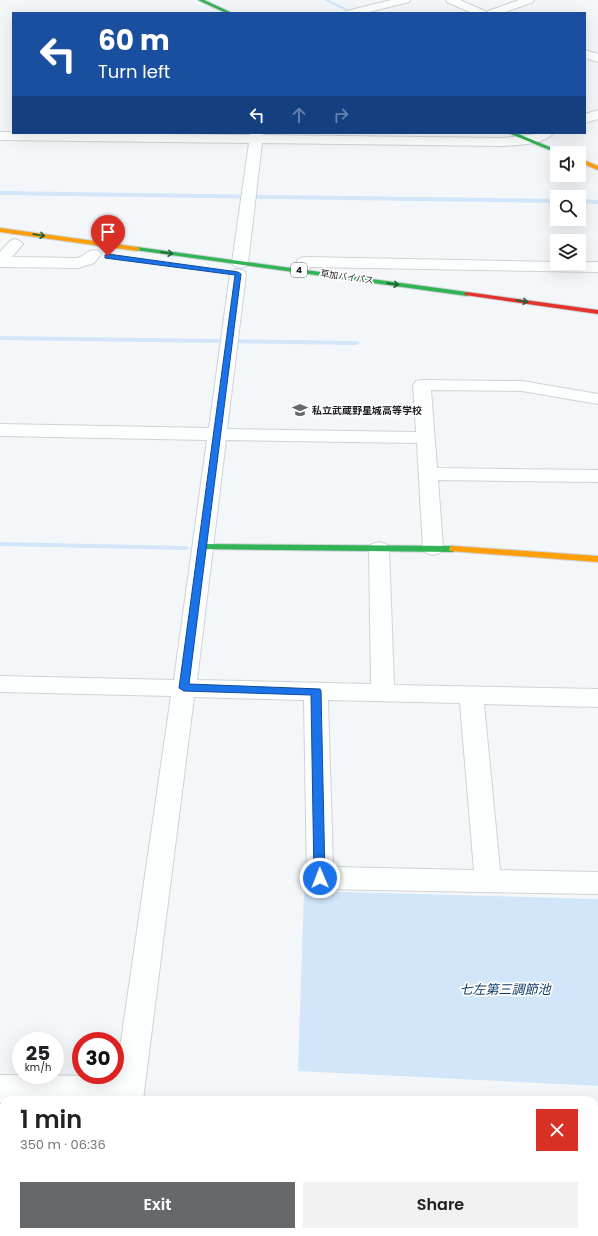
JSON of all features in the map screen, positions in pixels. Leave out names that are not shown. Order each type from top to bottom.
[{"type":"main road","points":[[200,0],[228,12]]},
{"type":"main road","points":[[513,134],[550,148]]},
{"type":"main road","points":[[586,163],[598,168]]},
{"type":"main road","name":"草加バイパス","points":[[0,230],[238,271],[301,271],[598,312]]},
{"type":"main road","points":[[78,252],[97,255]]},
{"type":"main road","points":[[202,547],[379,549],[433,548],[598,559]]},
{"type":"street","points":[[355,12],[405,0]]},
{"type":"street","points":[[451,0],[479,12]]},
{"type":"street","points":[[495,12],[529,0]]},
{"type":"street","points":[[586,54],[598,58]]},
{"type":"street","points":[[586,119],[598,114]]},
{"type":"street","points":[[0,136],[257,136],[502,142],[528,140],[543,134]]},
{"type":"street","points":[[0,1088],[129,1095],[257,136]]},
{"type":"street","points":[[15,244],[0,262],[78,263],[97,255]]},
{"type":"street","points":[[301,271],[304,262],[598,267]]},
{"type":"street","points":[[433,548],[422,385],[522,386],[598,399]]},
{"type":"street","points":[[0,430],[425,438]]},
{"type":"street","points":[[429,474],[598,476]]},
{"type":"street","points":[[379,549],[383,693]]},
{"type":"street","points":[[0,684],[598,698]]},
{"type":"street","points":[[316,691],[320,878],[598,883]]},
{"type":"street","points":[[471,695],[488,881]]},
{"type":"water","name":"七左第三調節池","points":[[304,891],[598,899],[598,1086],[298,1071]]},
{"type":"waterway","points":[[326,0],[351,12]]},
{"type":"waterway","points":[[534,134],[547,139]]},
{"type":"waterway","points":[[0,193],[550,201]]},
{"type":"waterway","points":[[586,201],[598,202]]},
{"type":"waterway","points":[[0,338],[357,343]]},
{"type":"waterway","points":[[0,544],[186,548]]},
{"type":"traffic: fast","points":[[200,0],[228,12]]},
{"type":"traffic: fast","points":[[514,134],[550,149]]},
{"type":"traffic: fast","points":[[137,249],[467,294]]},
{"type":"traffic: fast","points":[[202,547],[453,549]]},
{"type":"traffic: slow","points":[[586,163],[598,168]]},
{"type":"traffic: slow","points":[[0,230],[137,249]]},
{"type":"traffic: slow","points":[[453,549],[598,559]]},
{"type":"traffic: jam","points":[[467,294],[598,312]]},
{"type":"place","name":"私立武蔵野星城高等学校","points":[[300,410]]},
{"type":"route","points":[[108,256],[238,274],[184,688],[316,691],[320,878]]}]
